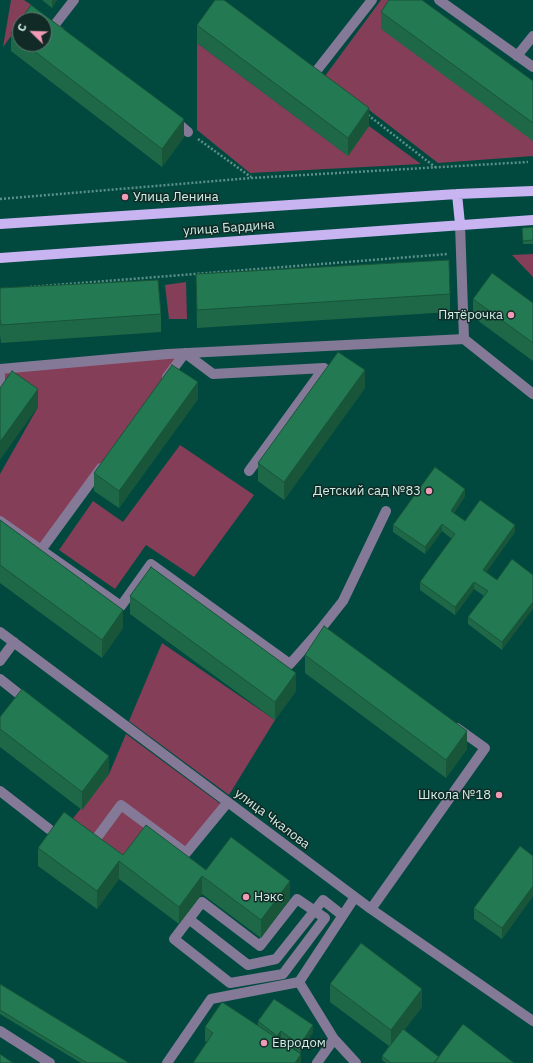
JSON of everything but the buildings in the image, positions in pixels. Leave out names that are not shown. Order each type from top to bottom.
[{"type":"main road","name":"улица Бардина","points":[[0,224],[457,194],[533,191]]},
{"type":"main road","points":[[457,194],[460,224]]},
{"type":"main road","name":"улица Бардина","points":[[0,258],[460,224],[533,220]]},
{"type":"street","points":[[66,37],[53,27],[74,0]]},
{"type":"street","points":[[302,65],[314,74],[372,0]]},
{"type":"street","points":[[439,0],[533,67]]},
{"type":"street","points":[[517,56],[533,36]]},
{"type":"street","points":[[164,113],[188,132]]},
{"type":"street","points":[[460,224],[464,339]]},
{"type":"street","points":[[0,393],[0,370],[185,353],[464,339],[533,394]]},
{"type":"street","points":[[162,385],[185,353]]},
{"type":"street","points":[[185,353],[213,374],[324,368],[249,471]]},
{"type":"street","points":[[41,550],[106,461]]},
{"type":"street","points":[[0,521],[121,606],[151,564],[290,664],[324,632],[343,601],[386,511]]},
{"type":"street","name":"улица Чкалова","points":[[0,632],[371,910],[533,1021]]},
{"type":"street","points":[[0,661],[14,642]]},
{"type":"street","points":[[0,679],[35,706]]},
{"type":"street","points":[[371,910],[485,748],[447,721]]},
{"type":"street","points":[[0,791],[49,829]]},
{"type":"street","points":[[83,844],[89,848],[121,805],[184,856],[228,802]]},
{"type":"street","points":[[167,1063],[211,999],[298,982],[342,915],[355,898]]},
{"type":"street","points":[[297,899],[325,918],[283,974],[230,983],[174,939],[190,920],[202,902],[260,946],[297,899]]},
{"type":"street","points":[[190,920],[248,965],[276,960],[323,900],[342,915]]},
{"type":"street","points":[[298,982],[334,1039],[356,1063]]},
{"type":"street","points":[[0,1031],[50,1063]]},
{"type":"street","points":[[317,1063],[334,1039]]},
{"type":"path","points":[[363,112],[436,168]]},
{"type":"path","points":[[188,132],[251,178]]},
{"type":"path","points":[[0,199],[251,178],[528,162]]},
{"type":"path","points":[[24,287],[460,254]]},
{"type":"shaded area","points":[[11,0],[24,0],[33,6],[29,12],[12,12],[12,35],[3,47]]},
{"type":"shaded area","points":[[381,0],[403,0],[533,141],[533,156],[438,163],[325,76]]},
{"type":"shaded area","points":[[197,43],[347,155],[369,126],[421,164],[250,173],[197,130]]},
{"type":"shaded area","points":[[533,254],[533,277],[512,255]]},
{"type":"shaded area","points":[[186,282],[187,319],[169,319],[165,285]]},
{"type":"shaded area","points":[[179,357],[41,547],[0,518],[0,474],[38,407],[4,389],[3,372]]},
{"type":"shaded area","points":[[180,445],[254,495],[194,577],[146,545],[115,589],[59,550],[93,501],[123,522]]},
{"type":"shaded area","points":[[162,643],[275,720],[229,795],[129,721]]},
{"type":"shaded area","points":[[126,734],[222,805],[186,849],[120,802],[89,845],[66,827],[109,774]]},
{"type":"shaded area","points":[[121,810],[182,854],[123,873],[91,850]]},
{"type":"place","name":"Улица Ленина","points":[[125,197]]},
{"type":"place","name":"Пятёрочка","points":[[511,315]]},
{"type":"place","name":"Детский сад №83","points":[[429,491]]},
{"type":"place","name":"Школа №18","points":[[499,795]]},
{"type":"place","name":"Нэкс","points":[[246,897]]},
{"type":"place","name":"Евродом","points":[[264,1043]]}]
